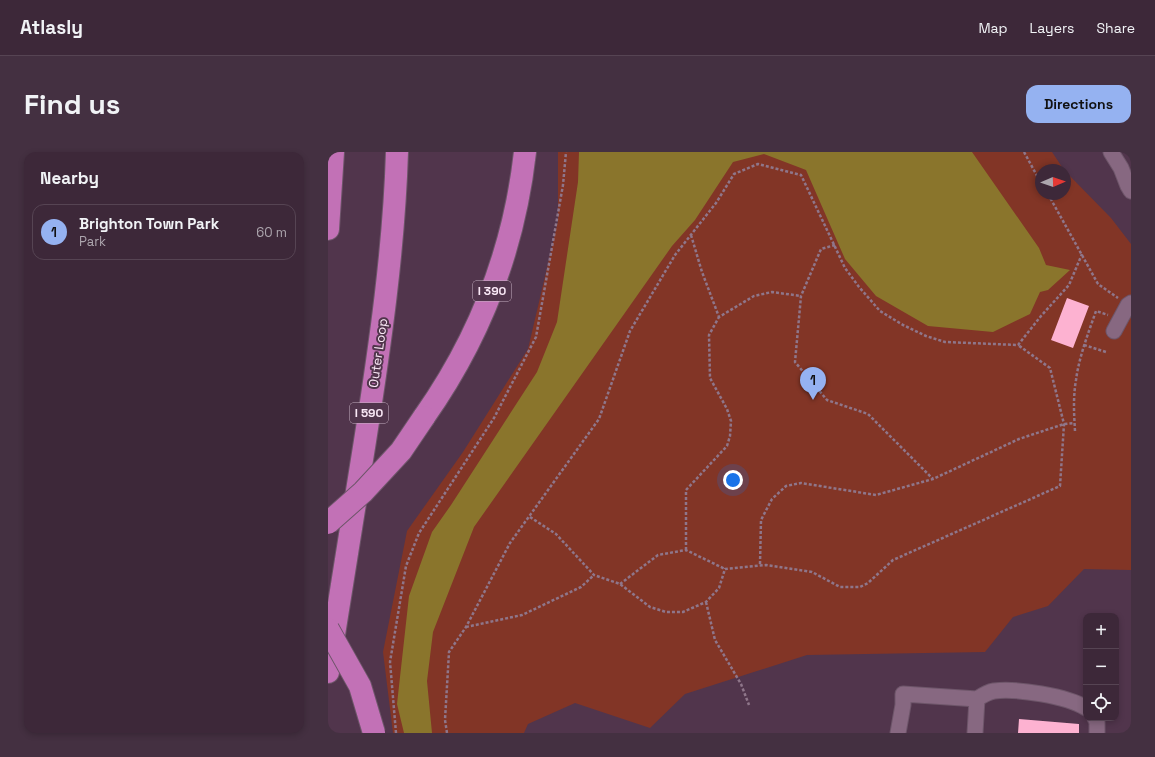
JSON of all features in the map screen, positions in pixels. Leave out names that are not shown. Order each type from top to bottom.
[{"type":"highway","points":[[328,229],[333,152]]},
{"type":"highway","name":"Outer Loop","points":[[328,672],[383,319],[392,241],[397,152]]},
{"type":"highway","name":"I 390","points":[[328,523],[363,492],[401,451],[440,395],[460,361],[478,326],[498,278],[519,196],[525,152]]},
{"type":"highway","points":[[328,629],[360,686],[374,733]]},
{"type":"street","points":[[1111,152],[1121,168],[1131,191]]},
{"type":"street","points":[[1114,331],[1129,304]]},
{"type":"street","points":[[898,733],[903,705],[903,694],[978,699],[986,693],[1014,690],[1046,695],[1076,703],[1083,706]]},
{"type":"street","points":[[975,733],[978,699]]},
{"type":"street","points":[[1096,721],[1097,733]]},
{"type":"path","points":[[396,733],[390,662],[406,566],[419,533],[494,418],[536,337],[563,185],[566,152]]},
{"type":"path","points":[[1024,152],[1035,171]]},
{"type":"path","points":[[447,733],[445,720],[449,652],[466,627],[510,543],[599,419],[630,331],[675,255],[690,234],[716,203],[734,174],[758,164],[801,175],[846,268],[859,288],[880,312],[926,336],[945,342],[1018,345],[1050,368],[1064,424],[1060,486],[893,560],[868,583],[860,587],[840,587],[812,572],[760,564],[725,569],[686,550],[658,555],[620,584]]},
{"type":"path","points":[[1051,200],[1098,284],[1129,304]]},
{"type":"path","points":[[690,234],[702,272],[719,317]]},
{"type":"path","points":[[835,245],[821,249],[801,296],[795,362],[827,400],[868,414],[933,479]]},
{"type":"path","points":[[1018,345],[1040,316],[1069,285],[1082,254]]},
{"type":"path","points":[[686,550],[686,490],[727,446],[730,436],[731,421],[727,409],[710,378],[709,335],[719,317],[754,296],[772,292],[801,296]]},
{"type":"path","points":[[1075,431],[1074,400],[1076,380],[1084,345],[1096,311],[1110,316]]},
{"type":"path","points":[[1084,345],[1106,352]]},
{"type":"path","points":[[760,564],[761,520],[772,499],[786,486],[801,483],[876,495],[933,479],[1019,439],[1064,424],[1074,423]]},
{"type":"path","points":[[530,517],[556,534],[594,575],[620,584],[650,607],[666,612],[683,612],[706,602],[719,588],[725,569]]},
{"type":"path","points":[[466,627],[522,615],[581,587],[594,575]]},
{"type":"path","points":[[706,602],[715,640],[741,684],[749,706]]},
{"type":"shaded area","points":[[558,152],[1052,152],[1060,164],[1035,164],[1035,200],[1071,200],[1071,177],[1111,218],[1131,244],[1131,570],[1084,569],[1048,606],[1013,617],[985,652],[807,655],[685,694],[650,728],[575,703],[528,724],[524,733],[393,733],[383,652],[407,531],[463,452],[528,349],[558,221]]},
{"type":"shaded area","points":[[579,152],[972,152],[1039,248],[1046,265],[1070,270],[1048,290],[1040,292],[1030,314],[993,332],[928,326],[876,296],[845,259],[806,170],[764,154],[733,162],[695,220],[672,246],[474,527],[433,632],[427,681],[432,733],[404,733],[397,704],[409,596],[432,532],[537,372],[557,322],[578,182]]},
{"type":"building","points":[[1067,298],[1089,306],[1073,348],[1051,340]]},
{"type":"building","points":[[1019,719],[1079,724],[1079,733],[1018,733]]},
{"type":"place","name":"Brighton Town Park","points":[[813,400]]}]
